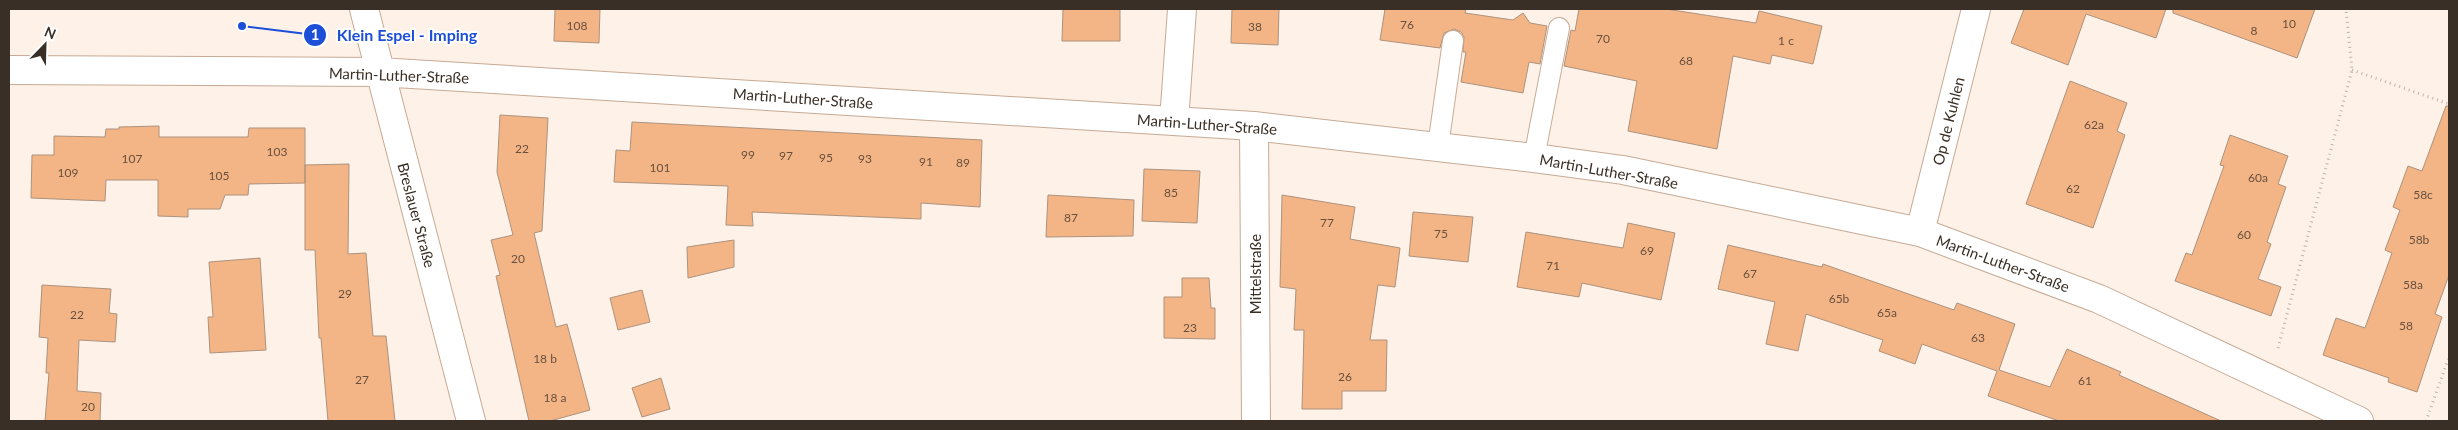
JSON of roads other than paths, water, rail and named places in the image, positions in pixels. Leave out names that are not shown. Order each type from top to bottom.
[{"type":"street","name":"Breslauer Straße","points":[[364,9],[471,421]]},
{"type":"street","points":[[1174,121],[1182,9]]},
{"type":"street","name":"Op de Kuhlen","points":[[1920,232],[1970,10]]},
{"type":"street","name":"Martin-Luther-Straße","points":[[9,70],[379,72],[1174,121],[1254,126],[1438,146],[1623,170],[1920,232],[2099,299],[2359,421]]},
{"type":"street","name":"Mittelstraße","points":[[1254,126],[1256,421]]},
{"type":"lane","points":[[1534,158],[1559,28]]},
{"type":"lane","points":[[1438,146],[1452,41]]},
{"type":"place","name":"Klein Espel - Imping","points":[[242,26]]}]
